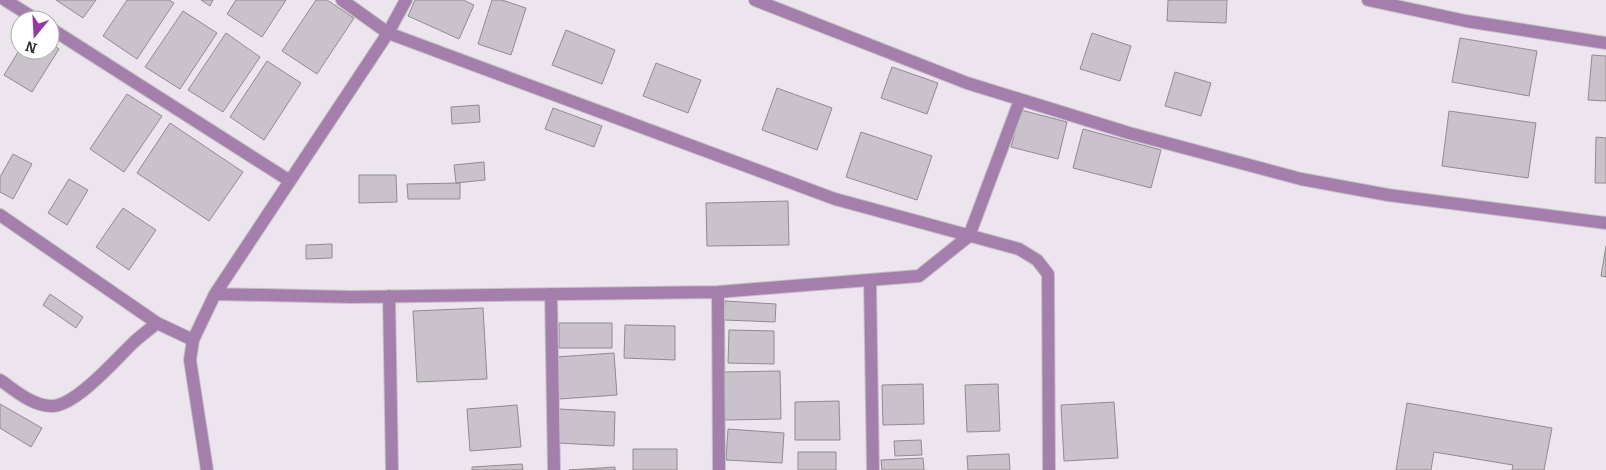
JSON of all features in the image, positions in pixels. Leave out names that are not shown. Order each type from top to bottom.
[{"type":"street","points":[[6,0],[22,10]]},
{"type":"street","points":[[342,0],[388,33],[835,199],[1019,249],[1037,260],[1048,274],[1049,470]]},
{"type":"street","points":[[207,470],[190,360],[193,340],[216,294],[388,33],[406,0]]},
{"type":"street","points":[[755,0],[967,83],[1129,132],[1301,179],[1388,194],[1606,224]]},
{"type":"street","points":[[1368,0],[1466,21],[1606,43]]},
{"type":"street","points":[[60,34],[290,181]]},
{"type":"street","points":[[216,294],[389,296],[718,292],[919,276],[969,236],[1020,100]]},
{"type":"street","points":[[0,215],[157,323],[193,340]]},
{"type":"street","points":[[870,281],[873,470]]},
{"type":"street","points":[[718,292],[719,470]]},
{"type":"street","points":[[551,294],[554,470]]},
{"type":"street","points":[[389,296],[392,470]]},
{"type":"street","points":[[0,380],[31,402],[53,406],[73,399],[157,323]]},
{"type":"building","points":[[56,0],[96,0],[83,18]]},
{"type":"building","points":[[127,0],[169,0],[174,3],[137,59],[103,36]]},
{"type":"building","points":[[201,0],[213,0],[210,6]]},
{"type":"building","points":[[236,0],[286,0],[262,37],[227,14]]},
{"type":"building","points":[[316,0],[327,0],[354,18],[317,74],[282,51]]},
{"type":"building","points":[[415,0],[463,0],[474,5],[459,39],[408,16]]},
{"type":"building","points":[[492,0],[502,0],[526,8],[511,55],[478,44]]},
{"type":"building","points":[[1168,0],[1227,0],[1226,23],[1167,21]]},
{"type":"building","points":[[183,11],[217,33],[180,89],[145,67]]},
{"type":"building","points":[[566,30],[615,50],[602,84],[552,65]]},
{"type":"building","points":[[226,33],[260,57],[223,112],[188,90]]},
{"type":"building","points":[[1092,33],[1131,46],[1120,81],[1080,69]]},
{"type":"building","points":[[1460,38],[1537,51],[1529,96],[1452,82]]},
{"type":"building","points":[[1592,55],[1606,56],[1606,101],[1588,100]]},
{"type":"building","points":[[13,60],[52,60],[32,92],[4,75]]},
{"type":"building","points":[[267,61],[301,83],[264,140],[230,117]]},
{"type":"building","points":[[656,63],[701,80],[688,113],[643,96]]},
{"type":"building","points":[[892,67],[938,83],[927,114],[881,98]]},
{"type":"building","points":[[1175,72],[1211,83],[1201,116],[1165,106]]},
{"type":"building","points":[[777,88],[832,108],[817,150],[762,130]]},
{"type":"building","points":[[127,94],[162,116],[124,172],[90,149]]},
{"type":"building","points":[[479,105],[480,122],[452,124],[451,107]]},
{"type":"building","points":[[553,108],[602,126],[594,147],[545,129]]},
{"type":"building","points":[[1021,110],[1067,122],[1058,159],[1011,147]]},
{"type":"building","points":[[1449,111],[1536,123],[1528,178],[1442,166]]},
{"type":"building","points":[[170,123],[243,172],[209,221],[137,173]]},
{"type":"building","points":[[1083,129],[1161,150],[1151,188],[1073,168]]},
{"type":"building","points":[[861,132],[932,156],[917,200],[846,177]]},
{"type":"building","points":[[1596,137],[1606,138],[1606,183],[1595,183]]},
{"type":"building","points":[[13,154],[32,164],[13,199],[0,192],[0,177]]},
{"type":"building","points":[[484,162],[485,180],[456,183],[454,165]]},
{"type":"building","points":[[359,175],[396,175],[397,202],[359,203]]},
{"type":"building","points":[[69,179],[88,190],[67,225],[48,213]]},
{"type":"building","points":[[460,183],[460,199],[408,199],[407,184]]},
{"type":"building","points":[[788,201],[789,245],[707,246],[706,203]]},
{"type":"building","points":[[123,208],[156,230],[129,270],[96,247]]},
{"type":"building","points":[[332,244],[332,258],[306,259],[306,245]]},
{"type":"building","points":[[1606,246],[1606,277],[1601,276]]},
{"type":"building","points":[[50,294],[83,317],[76,328],[43,305]]},
{"type":"building","points":[[725,301],[776,304],[775,322],[724,320]]},
{"type":"building","points":[[483,308],[487,379],[417,382],[413,311]]},
{"type":"building","points":[[559,323],[612,323],[612,348],[559,348]]},
{"type":"building","points":[[625,325],[675,326],[675,360],[624,358]]},
{"type":"building","points":[[729,330],[774,331],[774,364],[728,363]]},
{"type":"building","points":[[614,353],[617,395],[559,399],[556,357]]},
{"type":"building","points":[[780,371],[781,419],[725,420],[724,372]]},
{"type":"building","points":[[923,384],[924,424],[883,425],[882,385]]},
{"type":"building","points":[[998,384],[1000,431],[967,432],[965,385]]},
{"type":"building","points":[[839,401],[840,440],[795,440],[795,402]]},
{"type":"building","points":[[1114,402],[1118,458],[1064,461],[1061,405]]},
{"type":"building","points":[[1407,403],[1552,428],[1544,470],[1512,470],[1513,465],[1434,452],[1431,470],[1396,470]]},
{"type":"building","points":[[0,404],[42,428],[31,447],[0,428]]},
{"type":"building","points":[[517,405],[521,447],[470,451],[467,409]]},
{"type":"building","points":[[559,409],[615,412],[614,446],[557,443]]},
{"type":"building","points":[[728,429],[784,433],[782,463],[726,460]]},
{"type":"building","points":[[921,440],[922,455],[895,456],[894,441]]},
{"type":"building","points":[[633,449],[677,449],[677,470],[633,470]]},
{"type":"building","points":[[798,452],[836,452],[836,470],[798,470]]},
{"type":"building","points":[[1009,454],[1010,470],[968,470],[967,456]]},
{"type":"building","points":[[923,458],[924,470],[882,470],[881,460]]},
{"type":"building","points":[[522,464],[523,470],[472,470],[472,467]]},
{"type":"building","points":[[615,467],[615,470],[569,470]]}]
